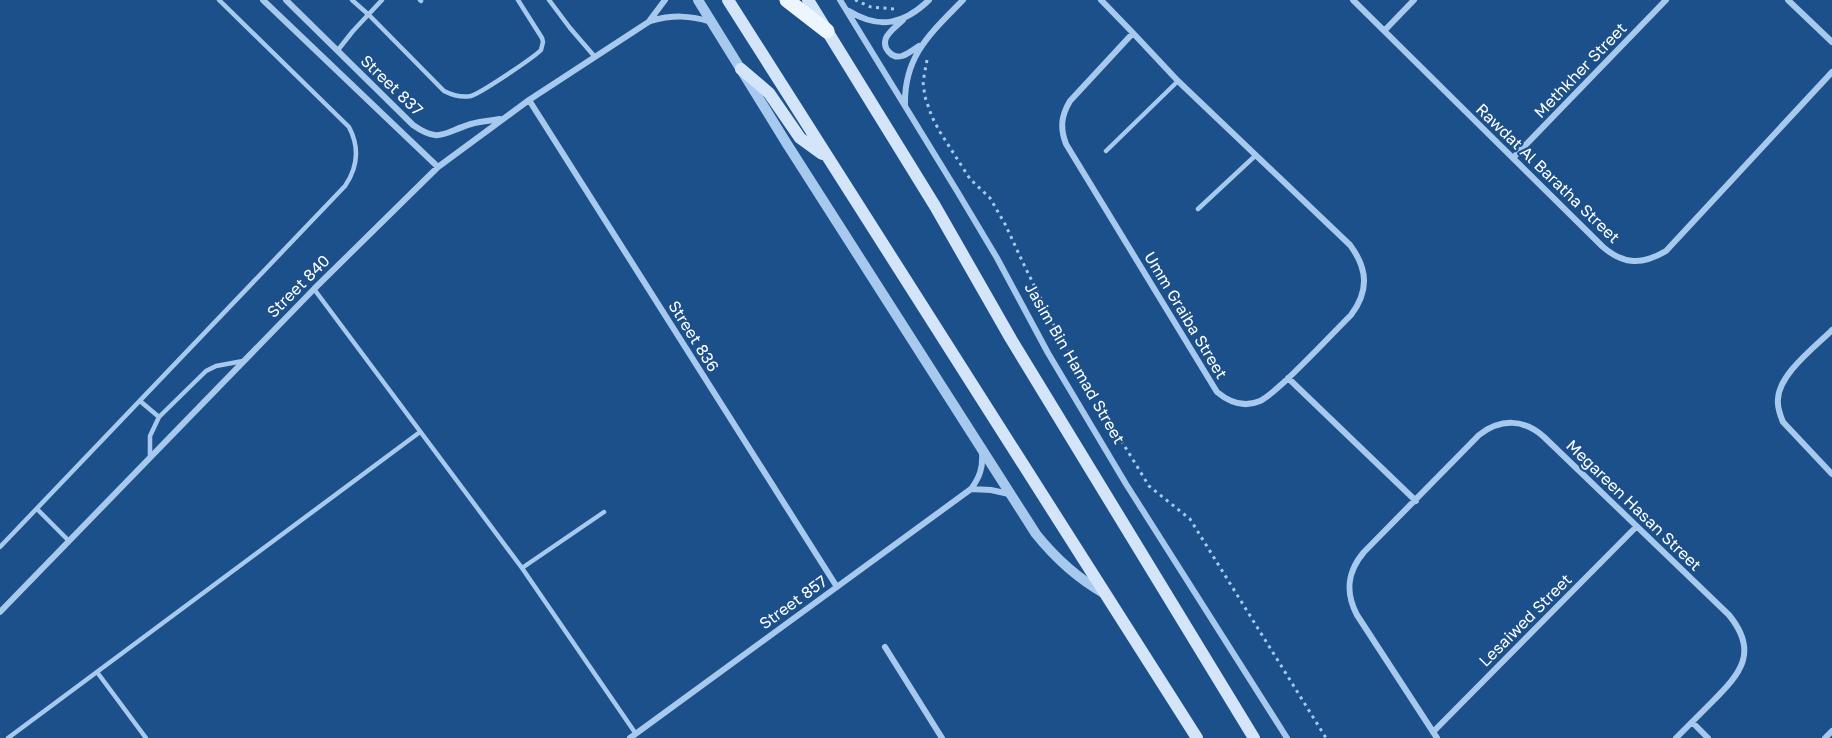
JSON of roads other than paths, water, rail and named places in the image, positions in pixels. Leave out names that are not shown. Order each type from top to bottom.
[{"type":"main road","points":[[728,0],[1197,738]]},
{"type":"main road","points":[[787,0],[827,31]]},
{"type":"main road","points":[[808,0],[935,206],[1011,339],[1254,738]]},
{"type":"main road","points":[[741,69],[770,93],[800,138],[828,157]]},
{"type":"street","name":"Street 837","points":[[263,0],[438,167]]},
{"type":"street","name":"Street 837","points":[[286,0],[413,125],[423,132],[437,136],[471,124],[501,119]]},
{"type":"street","name":"Street 840","points":[[650,21],[665,0]]},
{"type":"street","points":[[698,0],[787,144],[1036,534],[1060,562],[1105,594]]},
{"type":"street","name":"Jasim Bin Hamad Street","points":[[840,0],[957,191],[1048,353],[1126,484],[1287,738]]},
{"type":"street","points":[[929,0],[903,20],[886,38],[887,50],[891,54],[903,56],[921,44],[963,0]]},
{"type":"street","name":"Umm Graiba Street","points":[[1101,0],[1133,33],[1178,81],[1358,255],[1364,274],[1363,293],[1358,305],[1351,315],[1288,378],[1260,401],[1237,404],[1226,400],[1217,392],[1066,144],[1062,133],[1061,122],[1070,101],[1133,33]]},
{"type":"street","name":"Rawdat Al Baratha Street","points":[[1353,0],[1614,256],[1626,261],[1654,258],[1666,251],[1832,72]]},
{"type":"street","points":[[1385,30],[1414,0]]},
{"type":"street","name":"Methkher Street","points":[[1513,158],[1666,0]]},
{"type":"street","points":[[1788,0],[1832,42]]},
{"type":"street","points":[[846,10],[869,20],[881,22],[903,20]]},
{"type":"street","name":"Street 840","points":[[0,612],[243,361],[438,167],[501,119],[650,21],[666,16],[682,15],[713,22]]},
{"type":"street","points":[[905,105],[908,73],[921,44]]},
{"type":"street","name":"Street 836","points":[[529,100],[837,587]]},
{"type":"street","points":[[1832,330],[1785,378],[1778,400],[1783,422],[1832,474]]},
{"type":"street","points":[[1288,378],[1416,501]]},
{"type":"street","name":"Megareen Hasan Street","points":[[1435,735],[1357,615],[1349,594],[1349,582],[1357,561],[1487,428],[1497,424],[1518,423],[1537,430],[1739,627],[1744,642],[1744,658],[1738,673],[1676,738]]},
{"type":"street","points":[[971,489],[977,481],[982,464],[980,446]]},
{"type":"street","points":[[971,489],[991,490],[1011,495]]},
{"type":"street","name":"Street 857","points":[[633,736],[971,489]]},
{"type":"street","name":"Lesaiwed Street","points":[[1435,735],[1636,527]]},
{"type":"street","points":[[885,647],[942,738]]},
{"type":"street","points":[[1692,722],[1708,738]]},
{"type":"street","points":[[1825,738],[1832,731]]},
{"type":"lane","points":[[0,547],[345,186],[355,168],[356,147],[349,127],[219,0]]},
{"type":"lane","points":[[352,0],[444,91],[465,97],[479,93],[542,50],[542,38],[518,0]]},
{"type":"lane","points":[[338,50],[382,0]]},
{"type":"lane","points":[[549,0],[595,57]]},
{"type":"lane","points":[[1106,151],[1178,81]]},
{"type":"lane","points":[[1198,209],[1256,155]]},
{"type":"lane","points":[[314,289],[522,568],[633,736]]},
{"type":"lane","points":[[150,457],[150,436],[159,417],[206,371],[216,366],[243,361]]},
{"type":"lane","points":[[140,401],[159,417]]},
{"type":"lane","points":[[8,738],[420,432]]},
{"type":"lane","points":[[37,509],[69,541]]},
{"type":"lane","points":[[522,568],[604,512]]},
{"type":"lane","points":[[97,672],[146,738]]}]
